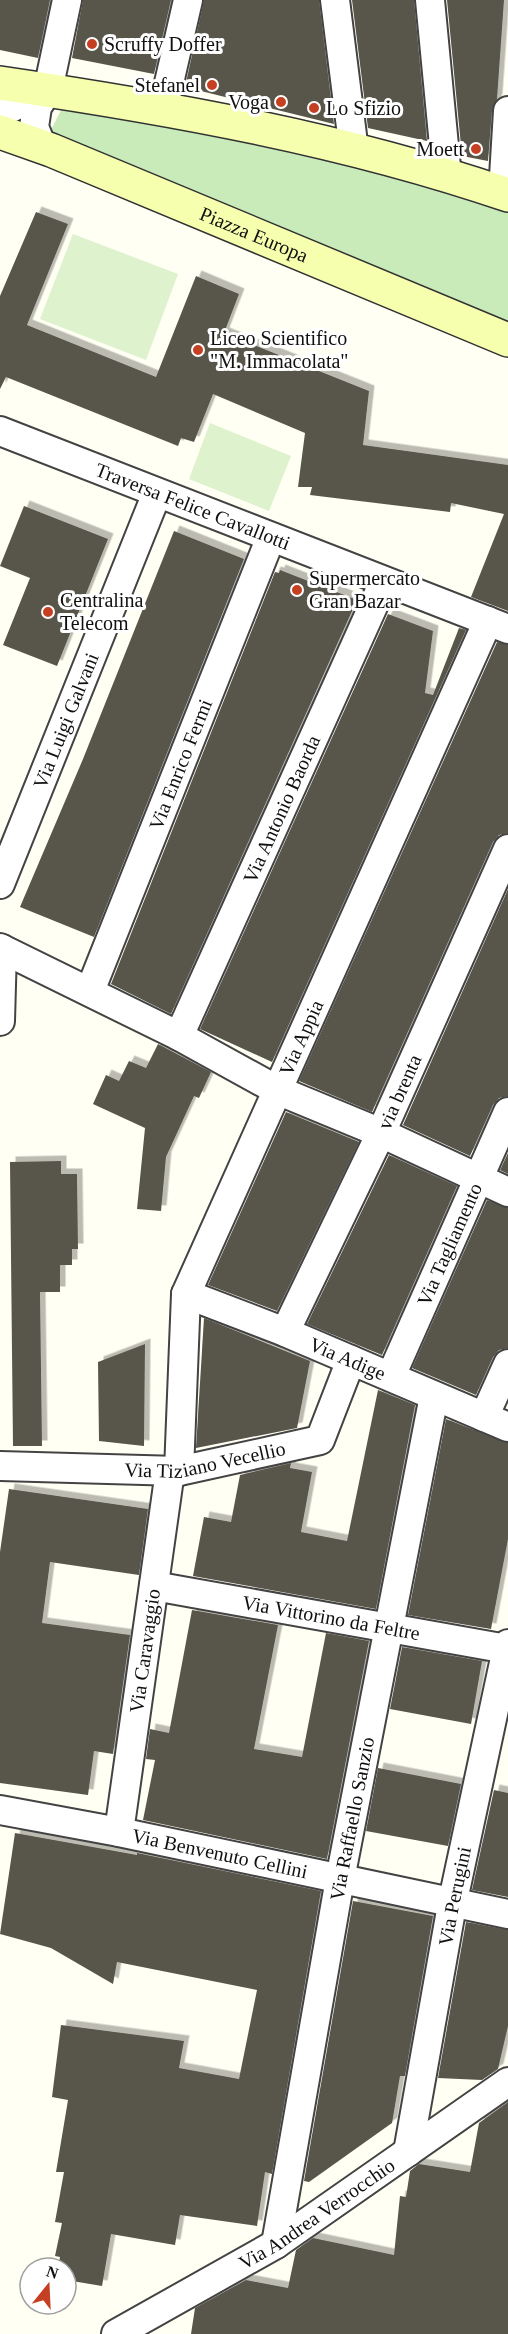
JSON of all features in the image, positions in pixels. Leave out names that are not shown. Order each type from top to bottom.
[{"type":"main road","points":[[0,85],[48,90],[164,109],[354,151],[505,194]]},
{"type":"main road","name":"Piazza Europa","points":[[0,132],[42,147],[508,340]]},
{"type":"street","points":[[42,147],[34,127],[37,107],[48,90],[67,0]]},
{"type":"street","points":[[164,109],[188,0]]},
{"type":"street","points":[[335,0],[354,151]]},
{"type":"street","points":[[430,0],[447,177]]},
{"type":"street","points":[[0,85],[4,98],[0,113]]},
{"type":"street","points":[[0,113],[48,90]]},
{"type":"street","points":[[505,194],[508,111]]},
{"type":"street","name":"Traversa Felice Cavallotti","points":[[0,431],[498,625]]},
{"type":"street","name":"Via Luigi Galvani","points":[[0,884],[157,493]]},
{"type":"street","name":"Via Enrico Fermi","points":[[90,991],[271,537]]},
{"type":"street","name":"Via Antonio Baorda","points":[[179,1036],[384,582]]},
{"type":"street","name":"Via Appia","points":[[175,1471],[186,1294],[277,1090],[498,625]]},
{"type":"street","name":"via brenta","points":[[285,1332],[381,1133],[508,849]]},
{"type":"street","points":[[0,1020],[1,948],[179,1036],[277,1090],[381,1133],[508,1192]]},
{"type":"street","name":"Via Tagliamento","points":[[391,1376],[508,1112]]},
{"type":"street","name":"Via Adige","points":[[186,1294],[285,1332],[496,1422]]},
{"type":"street","name":"Via Tiziano Vecellio","points":[[0,1466],[175,1471],[320,1440],[351,1360]]},
{"type":"street","points":[[496,1422],[508,1364]]},
{"type":"street","name":"Via Raffaello Sanzio","points":[[276,2244],[340,1880],[434,1396]]},
{"type":"street","name":"Via Caravaggio","points":[[119,1832],[154,1586],[175,1471]]},
{"type":"street","name":"Via Vittorino da Feltre","points":[[154,1586],[387,1629],[508,1647]]},
{"type":"street","name":"Via Perugini","points":[[408,2152],[453,1905],[508,1647]]},
{"type":"street","name":"Via Benvenuto Cellini","points":[[0,1810],[119,1832],[453,1905],[508,1914]]},
{"type":"street","name":"Via Andrea Verrocchio","points":[[116,2334],[276,2244],[508,2082]]},
{"type":"green space","points":[[70,93],[508,204],[508,338],[42,147]]},
{"type":"green space","points":[[73,234],[178,274],[146,360],[40,319]]},
{"type":"green space","points":[[210,423],[291,456],[269,511],[189,479]]},
{"type":"building","points":[[0,0],[50,0],[38,58],[0,50]]},
{"type":"building","points":[[83,0],[171,0],[154,74],[72,58]]},
{"type":"building","points":[[204,0],[319,0],[334,124],[185,87]]},
{"type":"building","points":[[352,0],[414,0],[427,141],[368,128]]},
{"type":"building","points":[[447,0],[504,0],[497,99],[492,110],[488,161],[462,156]]},
{"type":"building","points":[[36,212],[68,224],[27,325],[156,377],[196,276],[239,294],[224,333],[369,391],[363,445],[508,465],[508,611],[471,597],[504,514],[451,503],[450,512],[310,495],[312,487],[298,487],[305,433],[213,394],[194,442],[181,438],[178,446],[6,377],[0,389],[0,296]]},
{"type":"building","name":"Centralina Telecom","points":[[24,506],[108,539],[57,666],[3,645],[30,578],[0,566]]},
{"type":"building","points":[[174,531],[244,559],[94,937],[20,907],[83,759]]},
{"type":"building","points":[[280,570],[357,600],[171,1014],[111,984],[275,572],[279,573]]},
{"type":"building","points":[[388,614],[433,631],[425,693],[433,695],[459,628],[466,630],[272,1062],[200,1029]]},
{"type":"building","points":[[497,642],[508,645],[508,833],[499,835],[493,842],[372,1112],[299,1081]]},
{"type":"building","points":[[508,889],[508,1096],[499,1098],[493,1105],[470,1156],[403,1125]]},
{"type":"building","points":[[158,1044],[211,1072],[199,1098],[194,1096],[166,1157],[161,1211],[137,1209],[145,1128],[93,1104],[106,1075],[119,1081],[129,1061],[146,1068]]},
{"type":"building","points":[[286,1112],[359,1142],[277,1311],[208,1285]]},
{"type":"building","points":[[508,1153],[508,1174],[500,1170]]},
{"type":"building","points":[[389,1155],[457,1186],[382,1355],[307,1324]]},
{"type":"building","points":[[61,1161],[61,1174],[77,1174],[78,1249],[72,1249],[72,1265],[60,1265],[60,1292],[40,1292],[42,1446],[13,1446],[10,1162]]},
{"type":"building","points":[[487,1200],[508,1208],[508,1348],[499,1350],[493,1357],[476,1395],[412,1368]]},
{"type":"building","points":[[204,1318],[310,1361],[297,1428],[196,1448]]},
{"type":"building","points":[[145,1344],[144,1446],[99,1441],[98,1362]]},
{"type":"building","points":[[378,1390],[415,1405],[376,1609],[193,1576],[204,1517],[231,1522],[240,1475],[291,1463],[290,1468],[312,1472],[301,1532],[347,1541]]},
{"type":"building","points":[[446,1419],[508,1443],[508,1539],[491,1629],[408,1615]]},
{"type":"building","points":[[9,1489],[148,1509],[139,1575],[50,1562],[42,1623],[130,1635],[113,1754],[94,1751],[88,1795],[0,1783],[0,1552]]},
{"type":"building","points":[[192,1610],[278,1625],[254,1749],[302,1757],[326,1633],[369,1641],[327,1859],[143,1820],[155,1760],[146,1759],[150,1729],[169,1733]]},
{"type":"building","points":[[402,1647],[482,1661],[471,1724],[390,1709]]},
{"type":"building","points":[[378,1768],[461,1784],[448,1846],[366,1831]]},
{"type":"building","points":[[494,1790],[508,1793],[508,1897],[472,1890]]},
{"type":"building","points":[[15,1833],[137,1855],[137,1853],[321,1891],[272,2174],[265,2172],[257,2226],[180,2215],[175,2245],[111,2234],[102,2286],[78,2282],[78,2256],[55,2256],[62,2223],[55,2222],[64,2172],[56,2172],[68,2100],[52,2097],[61,2025],[184,2041],[179,2068],[239,2079],[257,1990],[117,1962],[113,1984],[51,1948],[0,1934]]},
{"type":"building","points":[[353,1901],[433,1916],[405,2076],[400,2076],[392,2123],[309,2182],[304,2181]]},
{"type":"building","points":[[466,1922],[508,1930],[508,2026],[498,2069],[482,2080],[438,2078]]},
{"type":"building","points":[[508,2102],[508,2334],[191,2334],[195,2308],[246,2280],[288,2288],[296,2250],[313,2238],[394,2255],[400,2196],[406,2197],[410,2171],[419,2164],[470,2172],[479,2123]]},
{"type":"place","name":"Scruffy Doffer","points":[[92,44]]},
{"type":"place","name":"Stefanel","points":[[212,85]]},
{"type":"place","name":"Voga","points":[[281,102]]},
{"type":"place","name":"Lo Sfizio","points":[[314,108]]},
{"type":"place","name":"Moett","points":[[476,149]]},
{"type":"place","name":"Liceo Scientifico \"M. Immacolata\"","points":[[198,350]]},
{"type":"place","name":"Supermercato Gran Bazar","points":[[297,590]]},
{"type":"place","name":"Centralina Telecom","points":[[48,612]]}]
